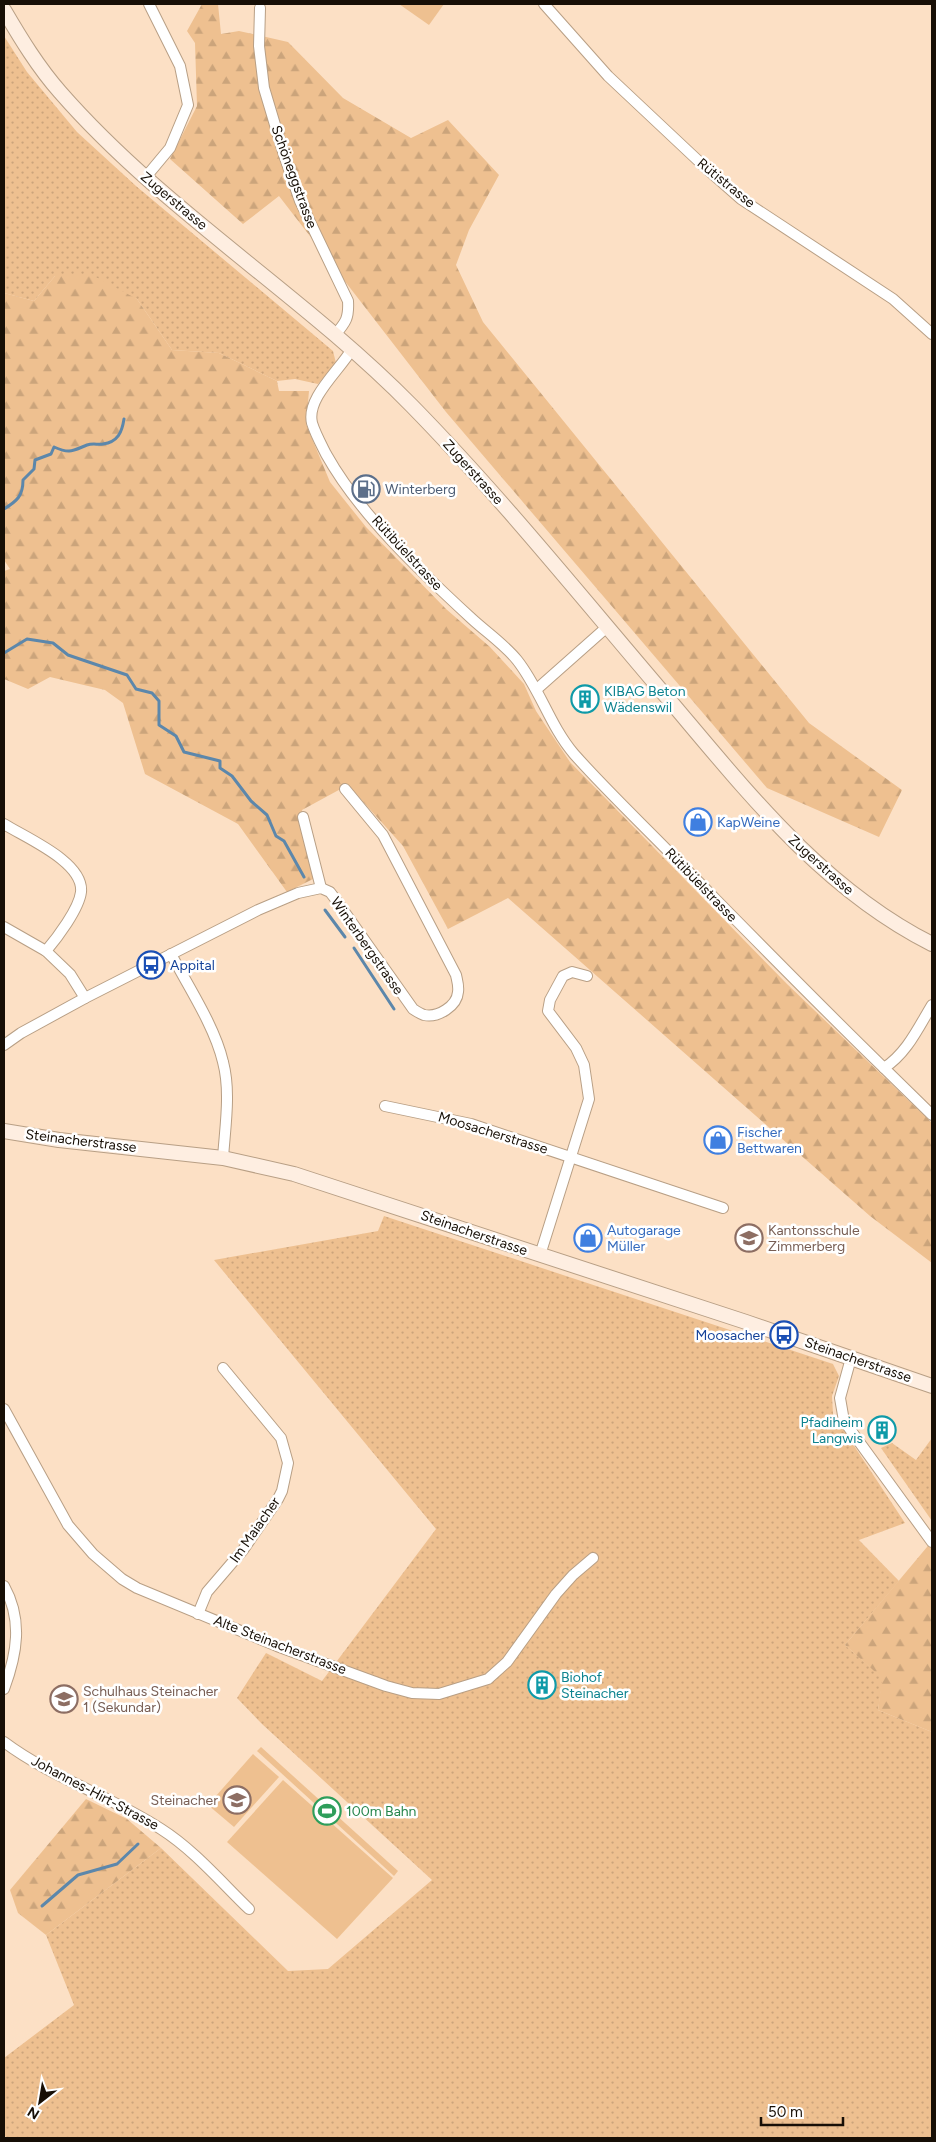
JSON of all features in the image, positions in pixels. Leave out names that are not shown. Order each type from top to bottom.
[{"type":"main road","name":"Zugerstrasse","points":[[4,10],[34,59],[90,126],[145,178],[335,334],[405,399],[486,486],[739,783],[788,837],[870,908],[932,944]]},
{"type":"main road","name":"Steinacherstrasse","points":[[4,1132],[223,1158],[335,1186],[746,1322],[932,1386]]},
{"type":"street","points":[[145,178],[170,148],[188,105],[180,66],[150,4]]},
{"type":"street","name":"Rütistrasse","points":[[544,4],[608,76],[734,193],[894,299],[932,334]]},
{"type":"street","name":"Schöneggstrasse","points":[[260,8],[259,46],[264,88],[284,155],[300,201],[348,301],[349,314],[335,334]]},
{"type":"street","name":"Rütibüelstrasse","points":[[352,349],[322,389],[312,407],[311,415],[316,432],[335,469],[356,499],[415,565],[517,659],[537,688],[545,707],[573,753],[776,962],[932,1115]]},
{"type":"street","points":[[537,688],[607,627]]},
{"type":"street","name":"Winterbergstrasse","points":[[4,1045],[21,1033],[85,998],[258,910],[298,893],[321,888],[330,892],[413,1009],[424,1015],[441,1013],[452,1004],[458,992],[456,975],[383,835],[345,789]]},
{"type":"street","points":[[303,817],[321,888]]},
{"type":"street","points":[[4,824],[62,860],[75,872],[80,883],[81,891],[78,903],[46,951]]},
{"type":"street","points":[[4,927],[46,951],[70,974],[85,998]]},
{"type":"street","points":[[171,954],[216,1041],[223,1061],[226,1091],[223,1158]]},
{"type":"street","points":[[540,1255],[589,1099],[584,1065],[576,1048],[550,1015],[548,1006],[563,976],[572,972],[588,976]]},
{"type":"street","points":[[884,1068],[895,1061],[903,1052],[932,1005]]},
{"type":"street","name":"Moosacherstrasse","points":[[384,1106],[472,1124],[722,1208]]},
{"type":"street","points":[[851,1358],[840,1398],[844,1420],[932,1542]]},
{"type":"street","name":"Im Maiacher","points":[[198,1614],[207,1592],[243,1550],[278,1499],[282,1491],[288,1463],[281,1438],[223,1368]]},
{"type":"street","name":"Alte Steinacherstrasse","points":[[4,1409],[68,1525],[93,1554],[122,1579],[137,1588],[198,1614],[386,1686],[412,1693],[439,1694],[488,1679],[507,1662],[572,1575],[593,1558]]},
{"type":"street","points":[[4,1586],[14,1609],[17,1630],[16,1650],[4,1689]]},
{"type":"street","name":"Johannes-Hirt-Strasse","points":[[4,1742],[44,1768],[127,1809],[163,1830],[188,1850],[250,1909]]},
{"type":"green space","points":[[202,4],[218,4],[221,34],[239,31],[288,42],[343,98],[411,138],[448,120],[499,175],[469,230],[456,265],[483,322],[809,723],[902,790],[879,837],[767,788],[446,412],[279,196],[243,224],[170,159],[197,106],[195,43],[187,31]]},
{"type":"green space","points":[[399,4],[444,4],[429,25]]},
{"type":"green space","points":[[4,36],[27,72],[77,132],[136,186],[333,351],[336,363],[318,384],[295,379],[277,381],[219,353],[172,350],[137,299],[55,276],[34,301],[4,293]]},
{"type":"green space","points":[[90,274],[137,299],[172,350],[219,353],[277,381],[279,391],[309,391],[306,424],[330,482],[366,527],[446,609],[490,647],[524,684],[536,711],[570,762],[787,984],[932,1123],[932,1263],[870,1216],[508,898],[448,929],[403,846],[348,785],[302,810],[315,878],[287,892],[238,824],[145,774],[123,703],[105,690],[50,677],[28,689],[4,679],[4,571],[10,569],[4,560],[4,293],[34,301],[55,276]]},
{"type":"green space","points":[[384,1216],[833,1364],[839,1376],[832,1396],[833,1414],[905,1523],[859,1540],[899,1581],[845,1645],[883,1678],[878,1710],[932,1732],[932,2138],[7,2138],[4,2135],[4,2058],[74,2005],[46,1935],[161,1848],[288,1971],[328,1969],[432,1880],[262,1724],[237,1698],[266,1653],[322,1681],[436,1529],[214,1260],[378,1231]]},
{"type":"green space","points":[[932,1438],[932,1521],[881,1448],[892,1443],[916,1460]]},
{"type":"green space","points":[[932,1541],[932,1732],[878,1710],[882,1678],[845,1645]]},
{"type":"green space","name":"100m Bahn","points":[[261,1747],[398,1871],[394,1876],[257,1751]]},
{"type":"green space","points":[[253,1754],[279,1777],[234,1827],[208,1805]]},
{"type":"green space","points":[[283,1780],[393,1878],[337,1939],[227,1842]]},
{"type":"green space","points":[[86,1799],[127,1819],[161,1848],[46,1935],[18,1913],[10,1890]]},
{"type":"waterway","points":[[4,509],[18,498],[22,490],[23,480],[34,469],[35,460],[51,454],[54,447],[71,451],[89,444],[108,443],[116,439],[124,419]]},
{"type":"waterway","points":[[4,653],[27,639],[53,643],[68,655],[127,675],[136,689],[152,693],[159,701],[159,725],[176,736],[184,752],[220,761],[220,768],[232,776],[251,801],[267,815],[276,836],[284,841],[304,877]]},
{"type":"waterway","points":[[325,910],[345,937]]},
{"type":"waterway","points":[[354,948],[394,1009]]},
{"type":"waterway","points":[[42,1906],[78,1875],[117,1864],[138,1844]]},
{"type":"place","name":"Winterberg","points":[[366,489]]},
{"type":"place","name":"KIBAG Beton Wädenswil","points":[[585,699]]},
{"type":"place","name":"KapWeine","points":[[698,822]]},
{"type":"place","name":"Appital","points":[[151,965]]},
{"type":"place","name":"Fischer Bettwaren","points":[[718,1140]]},
{"type":"place","name":"Autogarage Müller","points":[[588,1238]]},
{"type":"place","name":"Kantonsschule Zimmerberg","points":[[749,1238]]},
{"type":"place","name":"Moosacher","points":[[784,1335]]},
{"type":"place","name":"Pfadiheim Langwis","points":[[882,1430]]},
{"type":"place","name":"Biohof Steinacher","points":[[542,1685]]},
{"type":"place","name":"Schulhaus Steinacher 1 (Sekundar)","points":[[64,1699]]},
{"type":"place","name":"Steinacher","points":[[237,1800]]},
{"type":"place","name":"100m Bahn","points":[[327,1811]]}]
